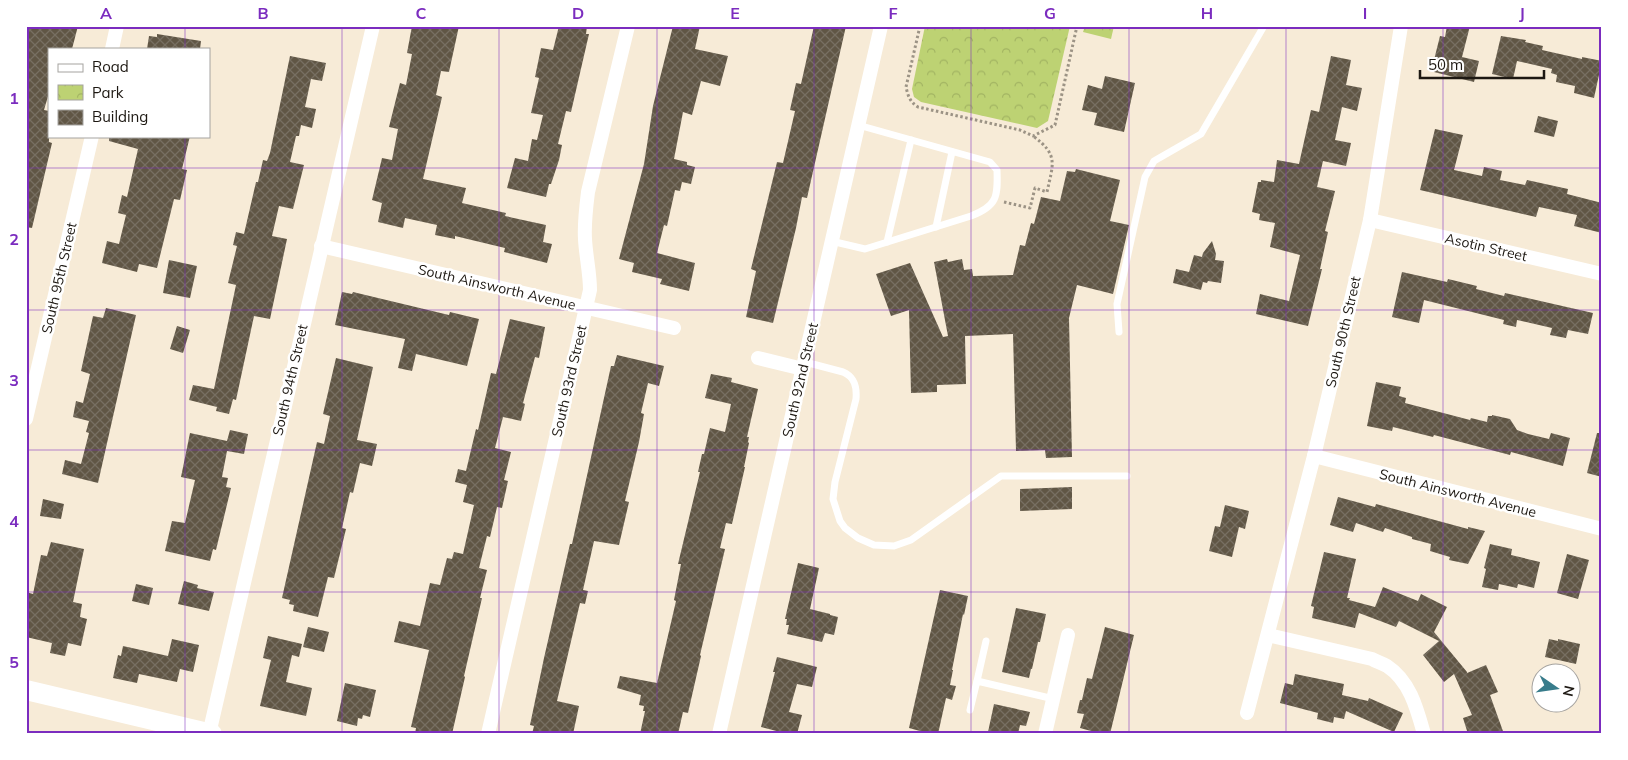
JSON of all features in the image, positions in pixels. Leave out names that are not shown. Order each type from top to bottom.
[{"type":"street","points":[[112,48],[117,26]]},
{"type":"street","name":"South 94th Street","points":[[210,734],[373,26]]},
{"type":"street","name":"South 93rd Street","points":[[488,734],[590,290],[590,273],[585,237],[585,213],[588,192],[628,26]]},
{"type":"street","name":"South 92nd Street","points":[[719,734],[881,26]]},
{"type":"street","name":"South 90th Street","points":[[1247,713],[1314,456],[1370,220],[1401,26]]},
{"type":"street","name":"South 95th Street","points":[[26,419],[92,138]]},
{"type":"street","name":"Asotin Street","points":[[1370,220],[1602,274]]},
{"type":"street","name":"South Ainsworth Avenue","points":[[321,246],[674,328]]},
{"type":"street","points":[[758,358],[804,366]]},
{"type":"street","name":"South Ainsworth Avenue","points":[[1314,456],[1602,529]]},
{"type":"street","points":[[1268,635],[1372,660],[1387,666],[1409,690],[1424,734]]},
{"type":"street","points":[[1045,734],[1068,636]]},
{"type":"street","points":[[26,690],[210,734]]},
{"type":"lane","points":[[1119,332],[1118,304],[1145,177],[1154,161],[1201,134],[1264,26]]},
{"type":"lane","points":[[831,241],[866,249],[986,210],[995,200],[997,170],[990,162],[858,125]]},
{"type":"lane","points":[[887,242],[911,140]]},
{"type":"lane","points":[[936,227],[952,152]]},
{"type":"lane","points":[[804,366],[849,374],[856,387],[856,399],[835,482],[833,499],[840,521],[845,528],[858,538],[874,546],[894,546],[911,540],[1001,476],[1127,476]]},
{"type":"lane","points":[[970,710],[986,641]]},
{"type":"lane","points":[[977,680],[1054,699]]},
{"type":"path","points":[[920,26],[906,87],[908,96],[913,104],[918,107],[1020,130],[1045,144],[1051,153],[1053,164],[1047,192],[1035,188],[1030,208],[995,200]]},
{"type":"path","points":[[1033,136],[1055,125],[1077,26]]},
{"type":"green space","points":[[925,26],[1070,26],[1048,121],[1037,128],[921,102],[914,97],[912,89]]},
{"type":"green space","points":[[1085,26],[1114,26],[1111,39],[1083,32]]},
{"type":"building","points":[[26,26],[78,26],[72,48],[48,48],[48,96],[44,110],[48,111],[48,138],[49,142],[52,143],[32,228],[26,227]]},
{"type":"building","points":[[412,26],[459,26],[449,72],[441,71],[436,95],[442,97],[423,179],[466,188],[462,203],[506,213],[505,216],[546,225],[543,242],[552,244],[547,263],[504,252],[505,248],[455,236],[455,239],[435,235],[437,225],[405,218],[403,228],[378,222],[382,203],[372,200],[382,158],[392,160],[398,129],[389,127],[400,83],[406,85],[412,54],[407,53]]},
{"type":"building","points":[[559,26],[587,26],[586,34],[589,34],[571,112],[566,111],[558,144],[562,145],[559,160],[546,197],[507,188],[515,158],[528,161],[532,139],[537,140],[543,115],[531,113],[539,78],[535,77],[541,48],[553,50]]},
{"type":"building","points":[[673,26],[700,26],[695,49],[728,56],[720,86],[701,81],[692,115],[683,112],[674,159],[687,162],[687,165],[695,167],[691,184],[682,182],[680,191],[675,190],[667,226],[664,225],[657,253],[695,263],[689,291],[660,284],[662,279],[632,272],[634,263],[619,259],[644,164],[653,106]]},
{"type":"building","points":[[814,26],[846,26],[807,198],[802,197],[773,323],[746,317],[756,271],[751,269],[777,162],[783,163],[795,111],[790,110],[796,83],[801,84]]},
{"type":"building","points":[[1447,26],[1470,26],[1462,57],[1479,61],[1474,82],[1434,72],[1437,61],[1434,60],[1440,36],[1445,37]]},
{"type":"building","points":[[157,34],[201,41],[200,48],[147,48],[149,36],[157,37]]},
{"type":"building","points":[[1501,36],[1526,40],[1525,42],[1543,46],[1542,50],[1582,59],[1582,57],[1602,61],[1594,98],[1574,93],[1575,86],[1556,82],[1557,75],[1551,73],[1552,69],[1517,61],[1513,79],[1492,74]]},
{"type":"building","points":[[290,56],[326,63],[322,81],[311,79],[305,107],[316,109],[312,128],[301,125],[299,136],[296,136],[290,162],[304,165],[293,209],[279,206],[272,236],[287,239],[270,319],[254,316],[236,400],[233,399],[229,414],[216,411],[217,407],[189,400],[193,385],[214,389],[236,285],[228,283],[237,246],[233,245],[236,232],[244,234],[263,160],[267,161],[270,153]]},
{"type":"building","points":[[1331,56],[1351,60],[1346,85],[1362,88],[1357,111],[1342,107],[1335,140],[1351,143],[1346,166],[1323,161],[1317,187],[1335,191],[1325,231],[1328,232],[1320,269],[1322,269],[1308,326],[1256,314],[1260,294],[1289,301],[1300,255],[1270,247],[1275,223],[1259,220],[1260,214],[1252,212],[1258,182],[1261,182],[1261,180],[1274,182],[1277,160],[1299,164],[1311,110],[1319,112]]},
{"type":"building","points":[[1105,76],[1135,83],[1124,132],[1094,125],[1097,113],[1082,110],[1088,85],[1102,89]]},
{"type":"building","points":[[1538,116],[1558,121],[1554,137],[1534,132]]},
{"type":"building","points":[[1435,129],[1463,135],[1454,170],[1482,176],[1484,167],[1502,171],[1500,180],[1525,185],[1527,180],[1568,189],[1567,194],[1602,203],[1602,233],[1574,226],[1577,215],[1539,207],[1536,217],[1420,190]]},
{"type":"building","points":[[109,138],[190,138],[182,169],[187,170],[180,200],[174,199],[157,268],[139,264],[137,272],[102,263],[107,241],[119,244],[126,215],[118,213],[122,195],[127,197],[138,149],[109,141]]},
{"type":"building","points":[[1076,169],[1120,180],[1110,221],[1129,225],[1113,294],[1077,285],[1069,318],[1072,457],[1046,458],[1045,450],[1016,451],[1013,334],[965,336],[966,384],[937,385],[937,392],[911,393],[909,310],[891,316],[876,274],[910,263],[943,337],[948,336],[934,262],[947,259],[948,262],[962,259],[964,270],[972,269],[973,276],[1013,275],[1020,245],[1025,246],[1031,223],[1034,224],[1041,197],[1060,201],[1067,171],[1075,172]]},
{"type":"building","points":[[1212,241],[1216,254],[1215,260],[1224,261],[1221,283],[1203,282],[1201,290],[1173,283],[1176,269],[1189,272],[1194,255],[1202,257]]},
{"type":"building","points":[[169,260],[197,266],[190,298],[163,293]]},
{"type":"building","points":[[1402,272],[1447,282],[1448,279],[1477,286],[1476,289],[1504,296],[1505,293],[1593,313],[1588,334],[1568,330],[1566,338],[1550,335],[1552,328],[1517,320],[1516,327],[1503,324],[1504,320],[1424,300],[1419,323],[1392,317]]},
{"type":"building","points":[[342,292],[352,294],[353,292],[449,315],[450,312],[479,319],[467,366],[416,354],[412,371],[398,368],[405,339],[335,325]]},
{"type":"building","points":[[106,308],[136,315],[98,483],[62,474],[65,460],[81,464],[89,433],[86,432],[89,421],[73,417],[76,401],[83,403],[90,374],[81,371],[93,316],[103,318]]},
{"type":"building","points":[[510,319],[545,327],[539,358],[535,357],[523,403],[525,404],[521,421],[503,417],[495,448],[511,452],[504,480],[508,481],[502,508],[497,507],[490,537],[487,536],[479,568],[487,570],[452,734],[441,731],[441,734],[415,734],[416,728],[411,727],[429,650],[394,642],[399,621],[420,626],[430,583],[440,585],[447,558],[452,559],[454,552],[463,554],[474,505],[463,502],[467,485],[455,482],[458,469],[466,471],[491,373],[496,374]]},
{"type":"building","points":[[177,326],[190,330],[183,353],[170,349]]},
{"type":"building","points":[[617,355],[664,366],[659,386],[648,383],[641,413],[644,414],[639,442],[625,501],[629,502],[619,545],[594,541],[583,590],[588,591],[585,604],[580,603],[557,701],[579,706],[573,734],[532,734],[534,726],[530,725],[544,658],[570,544],[572,544],[611,366],[614,366]]},
{"type":"building","points":[[336,358],[373,367],[357,440],[377,444],[372,466],[360,463],[353,493],[350,492],[342,528],[346,529],[334,578],[328,577],[318,617],[293,611],[294,605],[289,604],[290,600],[282,598],[317,442],[324,444],[330,416],[323,414]]},
{"type":"building","points":[[711,374],[732,378],[731,382],[758,389],[747,437],[749,437],[749,443],[745,467],[732,524],[726,523],[720,548],[725,549],[688,713],[683,712],[678,734],[640,734],[645,711],[643,711],[644,706],[639,705],[641,695],[617,688],[620,676],[657,683],[676,601],[674,600],[681,564],[678,564],[700,472],[698,472],[702,454],[704,454],[710,428],[725,432],[731,404],[705,398]]},
{"type":"building","points":[[1376,382],[1401,387],[1399,396],[1406,398],[1405,403],[1470,420],[1471,418],[1487,422],[1488,416],[1492,415],[1510,419],[1517,430],[1528,434],[1549,439],[1551,433],[1570,438],[1563,466],[1511,452],[1510,455],[1434,435],[1433,437],[1393,427],[1392,431],[1367,426]]},
{"type":"building","points":[[230,430],[248,434],[244,454],[227,451],[222,477],[228,478],[226,487],[231,488],[216,550],[213,549],[210,561],[165,551],[172,521],[185,523],[195,480],[181,477],[190,433],[227,441]]},
{"type":"building","points":[[1597,433],[1602,433],[1602,477],[1587,473]]},
{"type":"building","points":[[1072,487],[1072,509],[1020,511],[1020,489]]},
{"type":"building","points":[[1338,497],[1375,507],[1376,504],[1468,529],[1468,527],[1485,531],[1468,564],[1449,560],[1450,557],[1430,551],[1431,544],[1412,539],[1412,537],[1385,528],[1383,532],[1356,523],[1353,532],[1330,525]]},
{"type":"building","points":[[43,499],[64,504],[61,519],[40,516]]},
{"type":"building","points":[[1225,505],[1249,511],[1245,529],[1239,527],[1232,557],[1209,551],[1215,526],[1220,527]]},
{"type":"building","points":[[51,542],[84,549],[73,602],[82,604],[80,617],[87,619],[81,646],[68,643],[65,656],[50,653],[52,643],[26,637],[26,592],[33,594],[41,555],[47,556]]},
{"type":"building","points":[[1490,544],[1512,549],[1511,555],[1540,562],[1534,588],[1518,584],[1517,588],[1499,584],[1498,590],[1482,587],[1486,569],[1484,568]]},
{"type":"building","points":[[1324,552],[1356,559],[1347,598],[1350,598],[1349,600],[1375,607],[1383,587],[1418,601],[1421,594],[1447,607],[1434,632],[1467,673],[1486,665],[1498,692],[1490,695],[1504,734],[1468,734],[1463,718],[1472,715],[1454,674],[1444,682],[1423,655],[1439,641],[1399,621],[1396,627],[1359,613],[1355,628],[1312,618],[1314,607],[1311,606]]},
{"type":"building","points":[[1567,554],[1589,560],[1578,599],[1557,593]]},
{"type":"building","points":[[798,563],[819,568],[810,609],[838,617],[834,635],[825,633],[822,642],[787,634],[789,625],[786,625],[787,619],[785,619]]},
{"type":"building","points":[[184,581],[198,585],[197,588],[214,592],[209,611],[178,604]]},
{"type":"building","points":[[136,584],[153,588],[149,605],[132,601]]},
{"type":"building","points":[[940,590],[968,596],[950,685],[956,686],[952,700],[946,698],[938,734],[931,734],[909,728]]},
{"type":"building","points":[[1016,608],[1046,614],[1029,678],[1002,672]]},
{"type":"building","points":[[308,627],[329,632],[324,652],[303,647]]},
{"type":"building","points":[[1105,627],[1134,635],[1110,734],[1102,734],[1080,728],[1084,714],[1077,713],[1087,678],[1092,679]]},
{"type":"building","points":[[268,636],[302,644],[299,657],[292,655],[286,682],[312,688],[306,716],[260,706],[271,660],[263,658]]},
{"type":"building","points":[[172,639],[199,645],[193,672],[180,669],[177,682],[139,674],[137,683],[113,678],[118,655],[121,656],[123,646],[168,656]]},
{"type":"building","points":[[1549,639],[1580,644],[1576,662],[1545,657]]},
{"type":"building","points":[[777,657],[817,667],[812,687],[797,684],[789,712],[802,715],[797,734],[788,734],[761,727]]},
{"type":"building","points":[[1295,674],[1344,684],[1342,695],[1368,701],[1369,698],[1403,713],[1394,732],[1346,711],[1344,719],[1334,717],[1333,723],[1317,719],[1318,713],[1280,703],[1285,683],[1293,685]]},
{"type":"building","points":[[345,683],[376,690],[370,717],[363,715],[362,719],[358,718],[357,726],[337,721]]},
{"type":"building","points":[[994,704],[1030,712],[1026,726],[1020,725],[1018,734],[988,732]]}]
